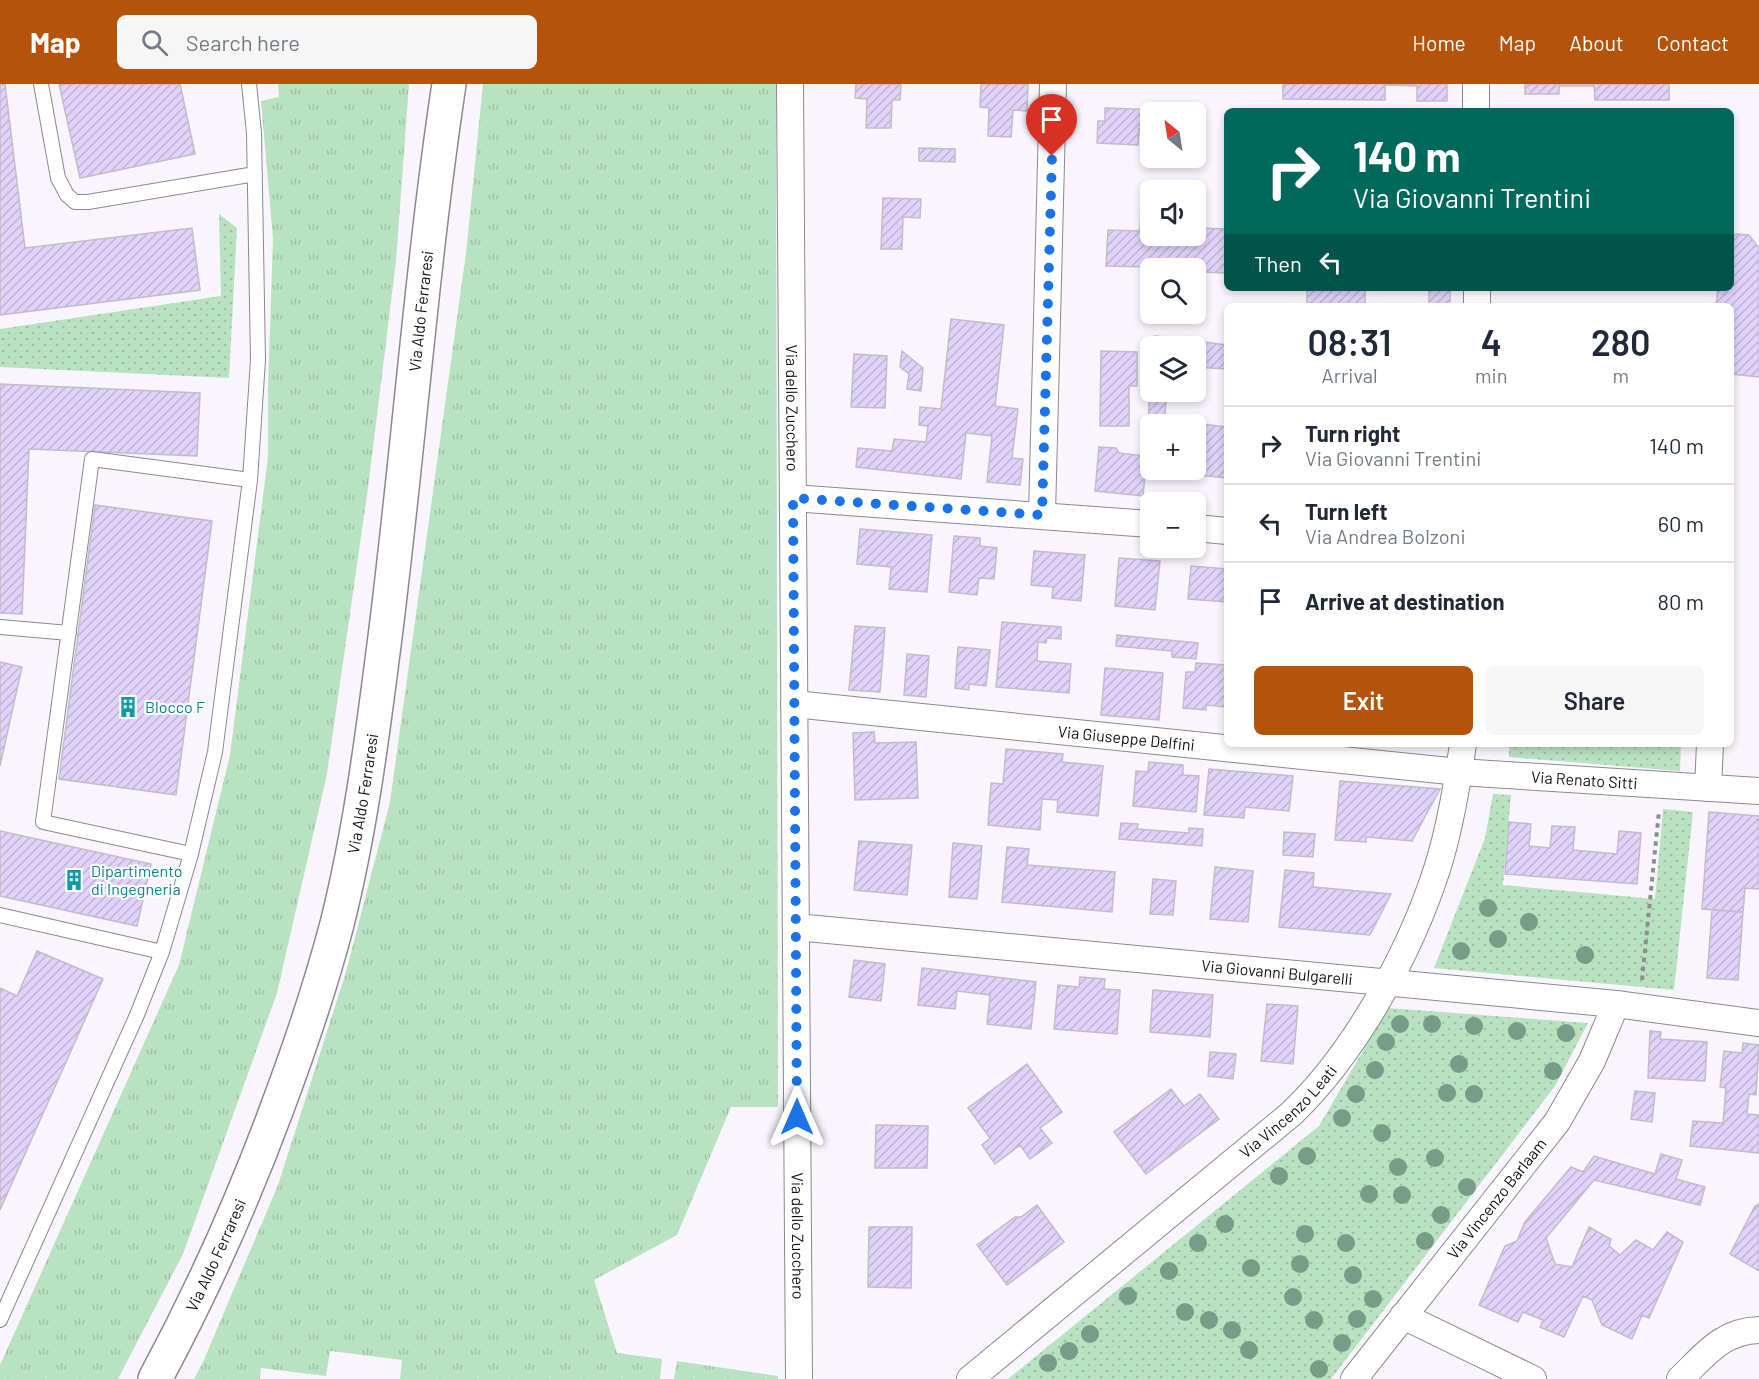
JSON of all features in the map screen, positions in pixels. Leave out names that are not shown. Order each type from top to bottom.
[{"type":"main road","name":"Via Aldo Ferraresi","points":[[436,175],[438,84]]},
{"type":"main road","name":"Via Aldo Ferraresi","points":[[155,1379],[209,1272],[243,1194],[291,1070],[327,960],[337,921],[362,803],[398,532],[436,175],[449,84]]},
{"type":"street","name":"Via dello Zucchero","points":[[790,84],[799,1379]]},
{"type":"street","points":[[1042,515],[1053,84]]},
{"type":"street","points":[[1476,84],[1476,108]]},
{"type":"street","points":[[793,498],[1140,523]]},
{"type":"street","points":[[1206,529],[1224,531]]},
{"type":"street","name":"Via Giuseppe Delfini","points":[[794,704],[1459,772]]},
{"type":"street","name":"Via Vincenzo Leati","points":[[970,1379],[1291,1114],[1314,1092],[1339,1060],[1387,982],[1407,942],[1437,869],[1463,747]]},
{"type":"street","points":[[1708,788],[1710,747]]},
{"type":"street","name":"Via Renato Sitti","points":[[1459,772],[1759,791]]},
{"type":"street","name":"Via Giovanni Bulgarelli","points":[[796,927],[1628,1006],[1759,1023]]},
{"type":"street","name":"Via Vincenzo Barlaam","points":[[1354,1379],[1557,1122],[1592,1061],[1628,1006]]},
{"type":"street","points":[[1403,1316],[1533,1379]]},
{"type":"street","points":[[1680,1379],[1720,1341],[1732,1334],[1759,1330]]},
{"type":"lane","points":[[40,84],[58,178],[67,195],[75,202],[88,202],[255,174]]},
{"type":"lane","points":[[1,1317],[137,1015],[162,952],[191,854],[215,752],[250,480],[258,360],[254,133],[249,84]]},
{"type":"lane","points":[[191,854],[43,822],[92,459],[250,480]]},
{"type":"lane","points":[[0,627],[69,633]]},
{"type":"lane","points":[[0,915],[162,952]]},
{"type":"path","points":[[1628,1006],[1662,785]]},
{"type":"green space","points":[[278,84],[409,84],[396,261],[368,488],[327,774],[277,993],[183,1254],[118,1379],[0,1379],[0,1365],[179,965],[230,755],[268,457],[273,239],[261,101],[279,97]]},
{"type":"green space","points":[[483,84],[776,84],[778,1107],[731,1107],[677,1235],[594,1280],[617,1353],[662,1359],[660,1379],[400,1379],[402,1360],[330,1351],[326,1376],[261,1368],[260,1379],[194,1379],[278,1185],[346,972],[390,802],[466,253]]},
{"type":"green space","points":[[219,214],[237,228],[229,378],[0,367],[0,329],[221,296]]},
{"type":"green space","points":[[1509,747],[1681,747],[1680,771],[1509,757]]},
{"type":"green space","points":[[1493,794],[1511,795],[1503,885],[1655,899],[1663,809],[1693,812],[1674,990],[1434,968],[1485,838]]},
{"type":"green space","points":[[1388,1008],[1588,1023],[1555,1086],[1331,1379],[1008,1379],[1319,1126]]},
{"type":"green space","points":[[677,1361],[778,1376],[778,1379],[674,1379]]},
{"type":"building","points":[[5,84],[25,248],[192,228],[200,290],[0,315],[0,85]]},
{"type":"building","points":[[59,84],[180,84],[195,154],[80,178]]},
{"type":"building","points":[[856,84],[901,84],[900,100],[892,100],[891,128],[866,128],[867,99],[855,98]]},
{"type":"building","points":[[981,84],[1028,84],[1027,111],[1013,110],[1011,137],[988,136],[989,108],[980,107]]},
{"type":"building","points":[[1283,84],[1447,84],[1447,101],[1417,101],[1417,86],[1385,85],[1385,100],[1283,99]]},
{"type":"building","points":[[1525,84],[1559,84],[1559,94],[1525,94]]},
{"type":"building","points":[[1559,84],[1669,84],[1669,100],[1595,100],[1594,86],[1559,86]]},
{"type":"building","points":[[1105,108],[1140,109],[1138,145],[1097,143],[1098,121],[1105,121]]},
{"type":"building","points":[[919,148],[955,149],[955,162],[919,161]]},
{"type":"building","points":[[883,198],[921,199],[920,218],[903,217],[902,249],[881,249]]},
{"type":"building","points":[[1206,228],[1224,229],[1224,273],[1206,272],[1206,258],[1140,258],[1140,267],[1106,266],[1108,230],[1140,231],[1140,246],[1206,246]]},
{"type":"building","points":[[1749,235],[1759,248],[1759,377],[1734,374],[1734,303],[1716,303],[1718,291],[1734,291],[1734,236]]},
{"type":"building","points":[[1307,291],[1365,291],[1365,303],[1307,303]]},
{"type":"building","points":[[1429,291],[1450,291],[1450,303],[1429,303]]},
{"type":"building","points":[[951,319],[1004,325],[995,406],[1018,409],[1012,458],[1023,459],[1020,485],[987,482],[992,436],[966,433],[961,479],[856,467],[858,448],[892,451],[894,439],[926,442],[928,426],[919,425],[920,407],[941,409]]},
{"type":"building","points":[[1206,342],[1224,345],[1224,369],[1206,368]]},
{"type":"building","points":[[902,351],[923,368],[921,391],[907,389],[909,374],[900,367]]},
{"type":"building","points":[[1101,351],[1137,352],[1137,386],[1129,386],[1129,426],[1100,426]]},
{"type":"building","points":[[854,354],[887,356],[885,408],[851,407]]},
{"type":"building","points":[[0,384],[200,393],[197,456],[29,449],[22,614],[0,613]]},
{"type":"building","points":[[1149,402],[1166,402],[1165,414],[1148,414]]},
{"type":"building","points":[[1206,425],[1224,427],[1224,478],[1206,476]]},
{"type":"building","points":[[1099,447],[1116,448],[1119,453],[1140,455],[1140,480],[1144,480],[1143,492],[1140,492],[1140,496],[1095,491]]},
{"type":"building","name":"Blocco F","points":[[95,505],[212,521],[176,795],[59,779]]},
{"type":"building","points":[[860,529],[932,535],[927,592],[889,589],[891,567],[857,564]]},
{"type":"building","points":[[954,536],[980,538],[980,546],[997,548],[994,579],[979,578],[977,595],[949,592]]},
{"type":"building","points":[[1034,551],[1085,555],[1081,601],[1052,598],[1053,587],[1031,585]]},
{"type":"building","points":[[1119,558],[1160,561],[1155,610],[1115,606]]},
{"type":"building","points":[[1191,566],[1224,569],[1224,602],[1188,599]]},
{"type":"building","points":[[1002,622],[1061,627],[1061,639],[1047,638],[1046,643],[1038,642],[1037,661],[1071,664],[1069,693],[996,687]]},
{"type":"building","points":[[855,626],[885,628],[880,692],[849,690]]},
{"type":"building","points":[[1117,635],[1198,643],[1196,659],[1172,657],[1172,651],[1116,646]]},
{"type":"building","points":[[958,647],[990,650],[986,686],[969,684],[969,690],[955,688]]},
{"type":"building","points":[[907,654],[929,656],[926,697],[904,695]]},
{"type":"building","points":[[0,662],[22,667],[0,766]]},
{"type":"building","points":[[1196,663],[1224,665],[1224,707],[1206,705],[1206,710],[1183,708],[1186,672],[1195,672]]},
{"type":"building","points":[[1105,668],[1163,673],[1159,720],[1101,715]]},
{"type":"building","points":[[874,732],[875,743],[916,742],[918,798],[855,800],[853,733]]},
{"type":"building","points":[[1006,749],[1063,754],[1062,762],[1103,766],[1098,816],[1057,812],[1058,800],[1042,799],[1040,830],[988,825],[991,783],[1003,784]]},
{"type":"building","points":[[1149,762],[1183,765],[1183,775],[1199,776],[1196,812],[1133,806],[1136,771],[1148,772]]},
{"type":"building","points":[[1209,769],[1293,776],[1289,811],[1245,807],[1244,818],[1204,815]]},
{"type":"building","points":[[1340,781],[1440,789],[1412,841],[1366,837],[1366,842],[1335,840]]},
{"type":"building","points":[[1709,812],[1759,816],[1759,889],[1745,888],[1743,912],[1702,909]]},
{"type":"building","points":[[1509,822],[1531,824],[1529,846],[1550,848],[1552,826],[1575,827],[1573,850],[1617,854],[1619,831],[1641,833],[1637,884],[1505,874]]},
{"type":"building","points":[[1121,823],[1138,824],[1137,829],[1189,833],[1189,828],[1203,829],[1202,846],[1119,839]]},
{"type":"building","name":"Dipartimento di Ingegneria","points":[[0,831],[151,864],[137,926],[0,896]]},
{"type":"building","points":[[1284,832],[1315,834],[1313,857],[1283,855]]},
{"type":"building","points":[[859,841],[912,845],[907,895],[854,890]]},
{"type":"building","points":[[953,843],[982,846],[977,899],[949,897]]},
{"type":"building","points":[[1007,847],[1029,849],[1027,865],[1115,872],[1112,912],[1002,902]]},
{"type":"building","points":[[1215,867],[1253,871],[1248,922],[1210,919]]},
{"type":"building","points":[[1285,870],[1314,873],[1313,887],[1391,894],[1370,935],[1279,927]]},
{"type":"building","points":[[1153,879],[1176,881],[1173,915],[1150,914]]},
{"type":"building","points":[[1712,910],[1743,912],[1738,980],[1707,978]]},
{"type":"building","points":[[37,951],[103,979],[0,1210],[0,988],[17,996]]},
{"type":"building","points":[[854,960],[885,964],[881,1001],[849,997]]},
{"type":"building","points":[[922,968],[1036,982],[1031,1029],[987,1024],[990,995],[957,991],[955,1009],[918,1005]]},
{"type":"building","points":[[1080,977],[1105,979],[1104,989],[1120,990],[1117,1034],[1054,1029],[1058,985],[1079,987]]},
{"type":"building","points":[[1153,990],[1213,995],[1210,1037],[1150,1032]]},
{"type":"building","points":[[1267,1004],[1298,1006],[1293,1064],[1261,1061]]},
{"type":"building","points":[[1650,1031],[1661,1032],[1660,1039],[1707,1042],[1705,1081],[1648,1078]]},
{"type":"building","points":[[1743,1043],[1759,1045],[1756,1095],[1749,1094],[1747,1114],[1759,1115],[1759,1153],[1690,1146],[1693,1121],[1723,1123],[1726,1088],[1720,1087],[1724,1051],[1742,1053]]},
{"type":"building","points":[[1210,1052],[1236,1054],[1233,1079],[1208,1076]]},
{"type":"building","points":[[1027,1064],[1062,1112],[1040,1128],[1052,1143],[1030,1159],[1020,1145],[995,1164],[982,1145],[990,1138],[968,1108]]},
{"type":"building","points":[[1171,1089],[1184,1106],[1200,1094],[1219,1119],[1146,1174],[1114,1132]]},
{"type":"building","points":[[1635,1091],[1655,1093],[1652,1122],[1631,1119]]},
{"type":"building","points":[[876,1125],[928,1126],[927,1168],[875,1168]]},
{"type":"building","points":[[1661,1154],[1682,1160],[1676,1179],[1705,1187],[1700,1205],[1594,1180],[1546,1238],[1555,1264],[1572,1267],[1589,1227],[1611,1239],[1609,1246],[1620,1255],[1636,1240],[1653,1250],[1667,1232],[1683,1242],[1649,1318],[1642,1315],[1632,1339],[1602,1325],[1592,1300],[1583,1296],[1564,1337],[1540,1327],[1543,1320],[1523,1312],[1518,1322],[1479,1305],[1505,1246],[1517,1241],[1525,1222],[1571,1167],[1583,1172],[1594,1156],[1655,1174]]},
{"type":"building","points":[[1759,1204],[1759,1271],[1730,1254],[1755,1206]]},
{"type":"building","points":[[1037,1205],[1064,1242],[1007,1285],[977,1245],[1015,1217],[1021,1217]]},
{"type":"building","points":[[869,1227],[912,1227],[911,1288],[868,1287]]},
{"type":"place","name":"Blocco F","points":[[128,707]]},
{"type":"place","name":"Dipartimento di Ingegneria","points":[[74,880]]},
{"type":"route","points":[[797,1117],[793,498],[1042,515],[1052,156]]}]
